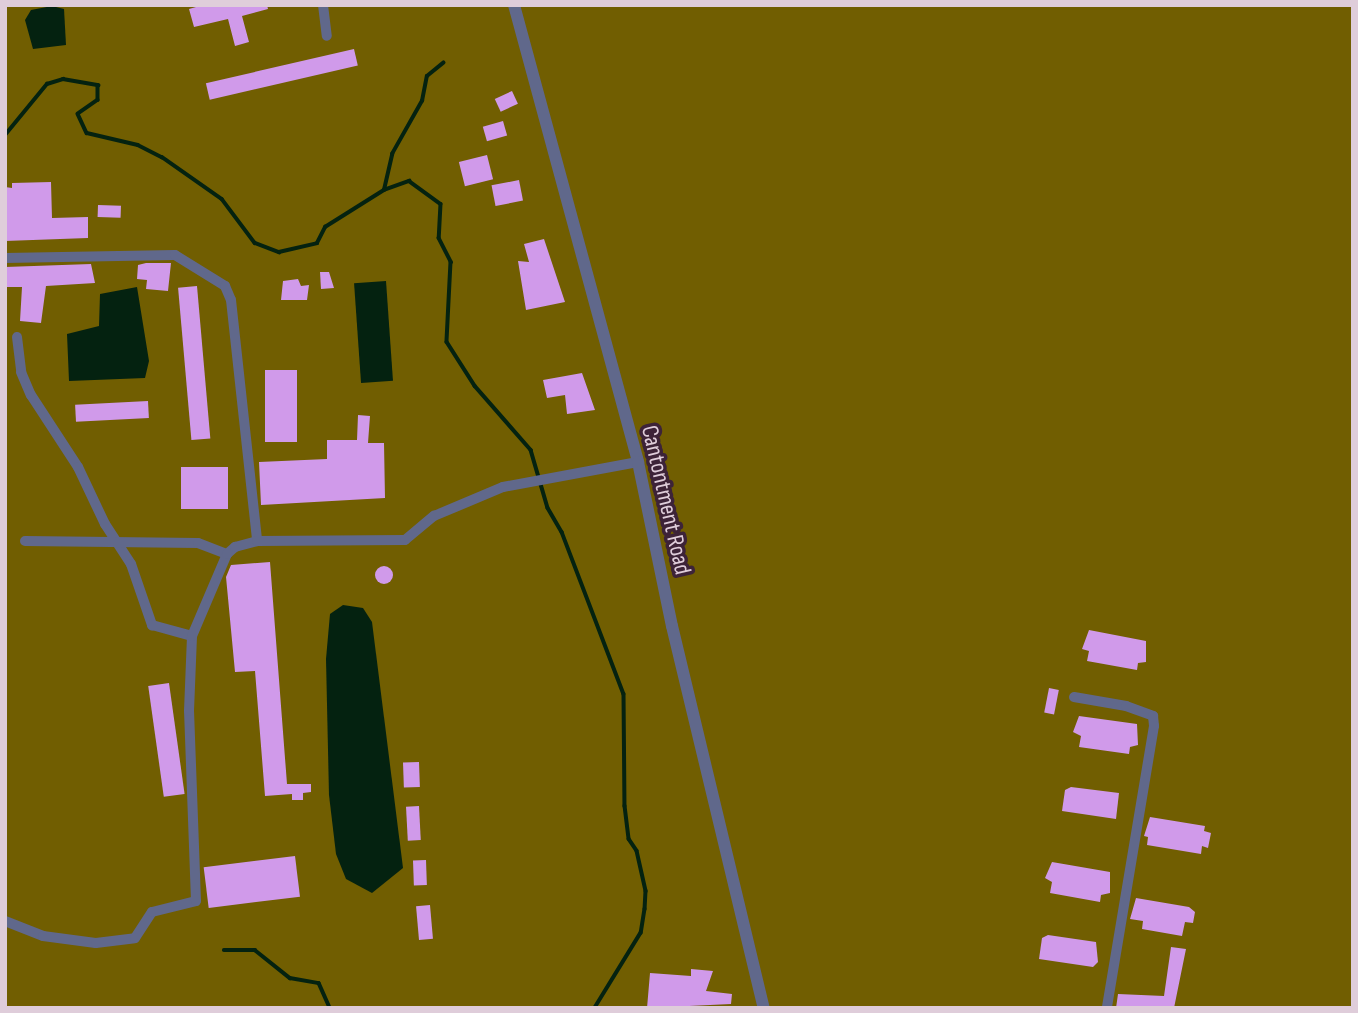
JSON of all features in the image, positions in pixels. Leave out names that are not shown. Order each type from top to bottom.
[{"type":"street","points":[[323,5],[327,36]]},
{"type":"street","name":"Cantontment Road","points":[[514,5],[638,462],[672,626],[764,1008]]},
{"type":"street","points":[[5,258],[175,255],[225,286],[231,300],[257,541]]},
{"type":"street","points":[[17,337],[20,372],[31,395],[78,467],[131,564],[152,625],[192,636]]},
{"type":"street","points":[[5,921],[43,936],[96,943],[135,938],[152,912],[196,901],[188,711],[192,636],[227,554],[257,541],[405,540],[434,516],[503,487],[576,476],[638,462]]},
{"type":"street","points":[[25,541],[119,545],[198,543],[227,554]]},
{"type":"street","points":[[1074,697],[1126,706],[1153,716],[1154,726],[1107,1008]]},
{"type":"shaded area","points":[[5,5],[1353,5],[1353,1008],[5,1008]]},
{"type":"shaded area","points":[[52,6],[64,9],[66,45],[33,49],[25,20],[31,10]]},
{"type":"shaded area","points":[[386,281],[393,381],[361,383],[354,283]]},
{"type":"shaded area","points":[[137,287],[149,361],[145,378],[69,381],[67,334],[99,326],[100,294]]},
{"type":"shaded area","points":[[343,605],[363,608],[372,622],[403,868],[372,893],[346,879],[336,854],[329,795],[326,659],[330,614]]},
{"type":"building","points":[[203,5],[267,5],[268,9],[242,16],[249,42],[235,46],[228,19],[194,27],[189,9]]},
{"type":"building","points":[[354,49],[358,66],[210,100],[206,83]]},
{"type":"building","points":[[512,91],[518,104],[501,112],[495,99]]},
{"type":"building","points":[[503,121],[507,135],[487,141],[483,127]]},
{"type":"building","points":[[487,155],[493,179],[465,186],[459,162]]},
{"type":"building","points":[[519,180],[523,201],[496,206],[492,185]]},
{"type":"building","points":[[51,182],[52,218],[88,217],[88,238],[5,241],[5,187],[12,188],[12,183]]},
{"type":"building","points":[[98,205],[121,206],[121,218],[98,217]]},
{"type":"building","points":[[544,239],[565,302],[526,310],[518,261],[529,262],[524,244]]},
{"type":"building","points":[[171,263],[168,291],[146,289],[147,280],[137,279],[138,265]]},
{"type":"building","points":[[91,264],[95,283],[46,286],[41,323],[20,321],[22,287],[5,287],[5,267]]},
{"type":"building","points":[[320,272],[329,272],[334,288],[321,289]]},
{"type":"building","points":[[298,279],[301,286],[309,285],[307,300],[281,300],[283,281]]},
{"type":"building","points":[[197,286],[210,438],[191,440],[178,288]]},
{"type":"building","points":[[265,370],[297,370],[297,442],[265,442]]},
{"type":"building","points":[[582,373],[595,410],[567,414],[565,395],[547,398],[543,380]]},
{"type":"building","points":[[148,401],[149,418],[76,422],[75,405]]},
{"type":"building","points":[[358,415],[370,416],[368,443],[384,443],[385,498],[261,505],[259,462],[327,459],[327,440],[357,440]]},
{"type":"building","points":[[181,467],[228,467],[228,509],[181,509]]},
{"type":"building","points":[[270,562],[287,784],[311,784],[311,792],[303,793],[303,800],[292,800],[292,794],[265,796],[255,671],[235,672],[226,577],[231,565]]},
{"type":"building","points":[[380,566],[388,566],[393,575],[391,582],[380,584],[375,579],[375,571]]},
{"type":"building","points":[[1089,630],[1146,641],[1146,662],[1138,663],[1137,670],[1087,661],[1089,651],[1082,649]]},
{"type":"building","points":[[169,683],[185,794],[164,797],[148,686]]},
{"type":"building","points":[[1049,688],[1059,690],[1054,714],[1044,713]]},
{"type":"building","points":[[1079,716],[1137,724],[1138,745],[1130,747],[1129,754],[1079,747],[1081,736],[1073,732]]},
{"type":"building","points":[[419,762],[420,787],[404,788],[403,763]]},
{"type":"building","points":[[1071,787],[1119,793],[1116,819],[1062,811],[1065,790]]},
{"type":"building","points":[[419,806],[421,840],[408,841],[406,807]]},
{"type":"building","points":[[1150,817],[1205,826],[1204,831],[1211,833],[1208,848],[1202,846],[1201,854],[1147,845],[1148,837],[1144,836]]},
{"type":"building","points":[[295,856],[300,897],[209,908],[204,867]]},
{"type":"building","points":[[413,860],[426,860],[427,885],[414,885]]},
{"type":"building","points":[[1052,862],[1110,872],[1110,893],[1101,895],[1100,902],[1050,893],[1052,882],[1045,878]]},
{"type":"building","points":[[1136,898],[1189,907],[1195,912],[1193,923],[1185,922],[1182,936],[1142,929],[1143,921],[1130,919]]},
{"type":"building","points":[[430,905],[433,939],[419,940],[416,906]]},
{"type":"building","points":[[1048,935],[1096,942],[1098,962],[1093,967],[1039,959],[1042,938]]},
{"type":"building","points":[[1171,947],[1186,949],[1174,1008],[1116,1008],[1118,994],[1164,996]]},
{"type":"building","points":[[691,969],[713,971],[706,991],[732,994],[731,1004],[647,1008],[650,973],[691,976]]},
{"type":"waterway","points":[[5,135],[47,84],[63,79],[98,85],[98,100],[78,114],[87,133],[138,145],[162,157],[222,199],[255,243],[279,252],[317,243],[325,227],[384,190],[392,154],[422,101],[427,76],[443,63]]},
{"type":"waterway","points":[[384,190],[409,181],[441,204],[439,238],[451,262],[447,342],[475,386],[531,450],[548,508],[562,532],[624,694],[625,806],[629,839],[637,851],[646,891],[645,909],[641,933],[595,1008]]},
{"type":"waterway","points":[[224,950],[255,950],[290,978],[319,983],[330,1008]]}]
